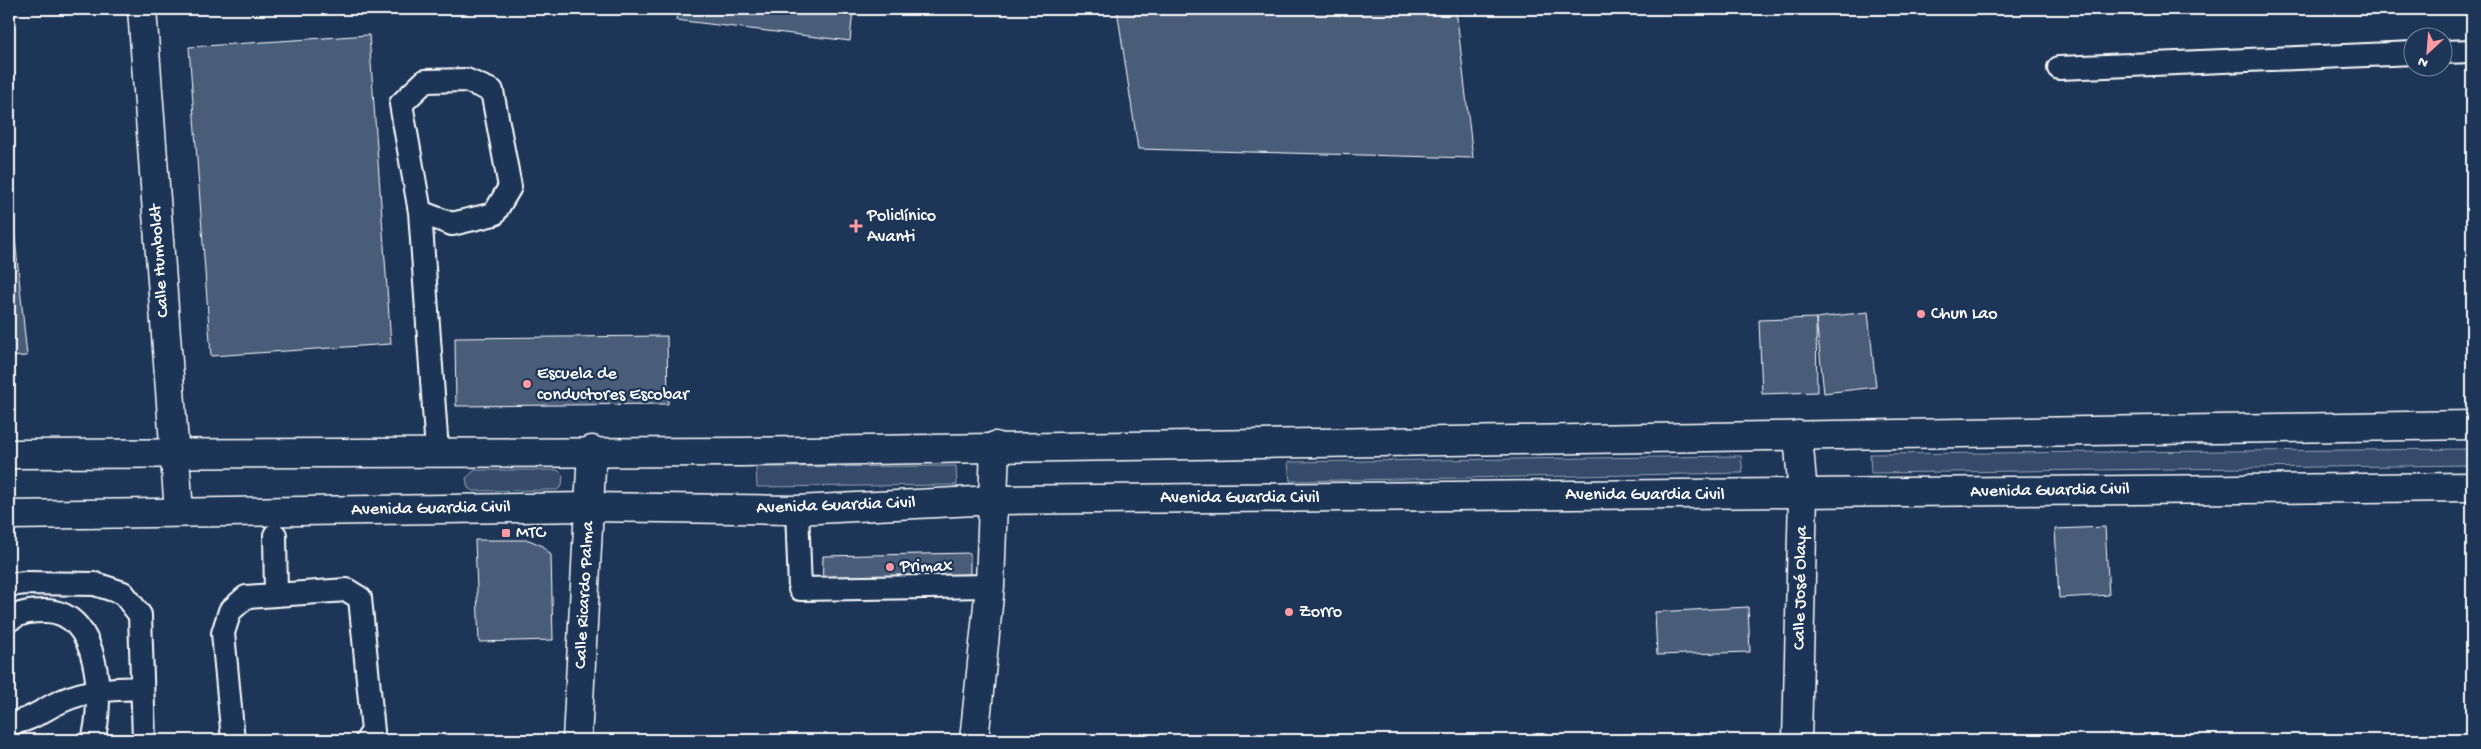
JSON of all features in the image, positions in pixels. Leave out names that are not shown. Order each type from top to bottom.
[{"type":"main road","name":"Calle Humboldt","points":[[142,9],[173,452],[179,512]]},
{"type":"main road","points":[[9,454],[592,450],[743,452],[995,446],[2472,425]]},
{"type":"main road","name":"Calle José Olaya","points":[[1797,740],[1803,494],[1798,435]]},
{"type":"main road","points":[[974,740],[990,586],[995,500],[995,446]]},
{"type":"main road","name":"Calle Ricardo Palma","points":[[577,740],[592,450]]},
{"type":"main road","name":"Avenida Guardia Civil","points":[[9,515],[589,507],[797,510],[995,500],[2472,487]]},
{"type":"lane","points":[[2454,52],[2472,51]]},
{"type":"lane","points":[[2058,68],[2404,53]]},
{"type":"lane","points":[[420,212],[452,224],[494,214],[510,187],[492,91],[466,80],[425,81],[401,104],[420,212],[436,451]]},
{"type":"lane","points":[[797,510],[800,589],[990,586]]},
{"type":"lane","points":[[276,535],[276,595]]},
{"type":"lane","points":[[9,585],[25,583],[95,584],[123,593],[140,614],[144,740]]},
{"type":"lane","points":[[233,740],[223,633],[230,611],[246,597],[347,590],[360,598],[372,732],[367,740]]},
{"type":"lane","points":[[9,620],[30,610],[57,611],[74,622],[94,656],[98,690],[97,728],[93,740]]},
{"type":"lane","points":[[9,723],[23,722],[63,700],[98,690],[142,688]]},
{"type":"shaded area","points":[[2472,449],[2472,465],[1871,473],[1870,454]]},
{"type":"shaded area","points":[[1741,456],[1743,473],[1290,481],[1288,462]]},
{"type":"shaded area","points":[[956,466],[957,485],[757,487],[756,467]]},
{"type":"shaded area","points":[[475,470],[558,470],[563,475],[562,486],[557,490],[473,491],[468,488],[466,478]]},
{"type":"building","points":[[678,9],[853,9],[850,41],[676,20]]},
{"type":"building","points":[[1117,9],[1456,9],[1473,158],[1138,149]]},
{"type":"building","points":[[369,35],[391,344],[211,356],[189,47]]},
{"type":"building","points":[[9,179],[27,356],[9,357]]},
{"type":"building","points":[[1868,312],[1876,387],[1824,393],[1816,318]]},
{"type":"building","points":[[1816,318],[1817,392],[1762,394],[1759,320]]},
{"type":"building","points":[[667,336],[668,404],[456,406],[455,338]]},
{"type":"building","points":[[2105,527],[2109,595],[2059,598],[2055,529]]},
{"type":"building","points":[[475,540],[529,540],[543,546],[551,555],[553,640],[479,642]]},
{"type":"building","points":[[970,553],[970,596],[822,596],[823,556]]},
{"type":"building","points":[[1748,607],[1750,652],[1657,655],[1655,612]]},
{"type":"place","name":"Policlínico Avanti","points":[[856,226]]},
{"type":"place","name":"Chun Lao","points":[[1921,314]]},
{"type":"place","name":"Escuela de conductores Escobar","points":[[527,384]]},
{"type":"place","name":"MTC","points":[[506,533]]},
{"type":"place","name":"Primax","points":[[890,567]]},
{"type":"place","name":"Zorro","points":[[1289,612]]}]
